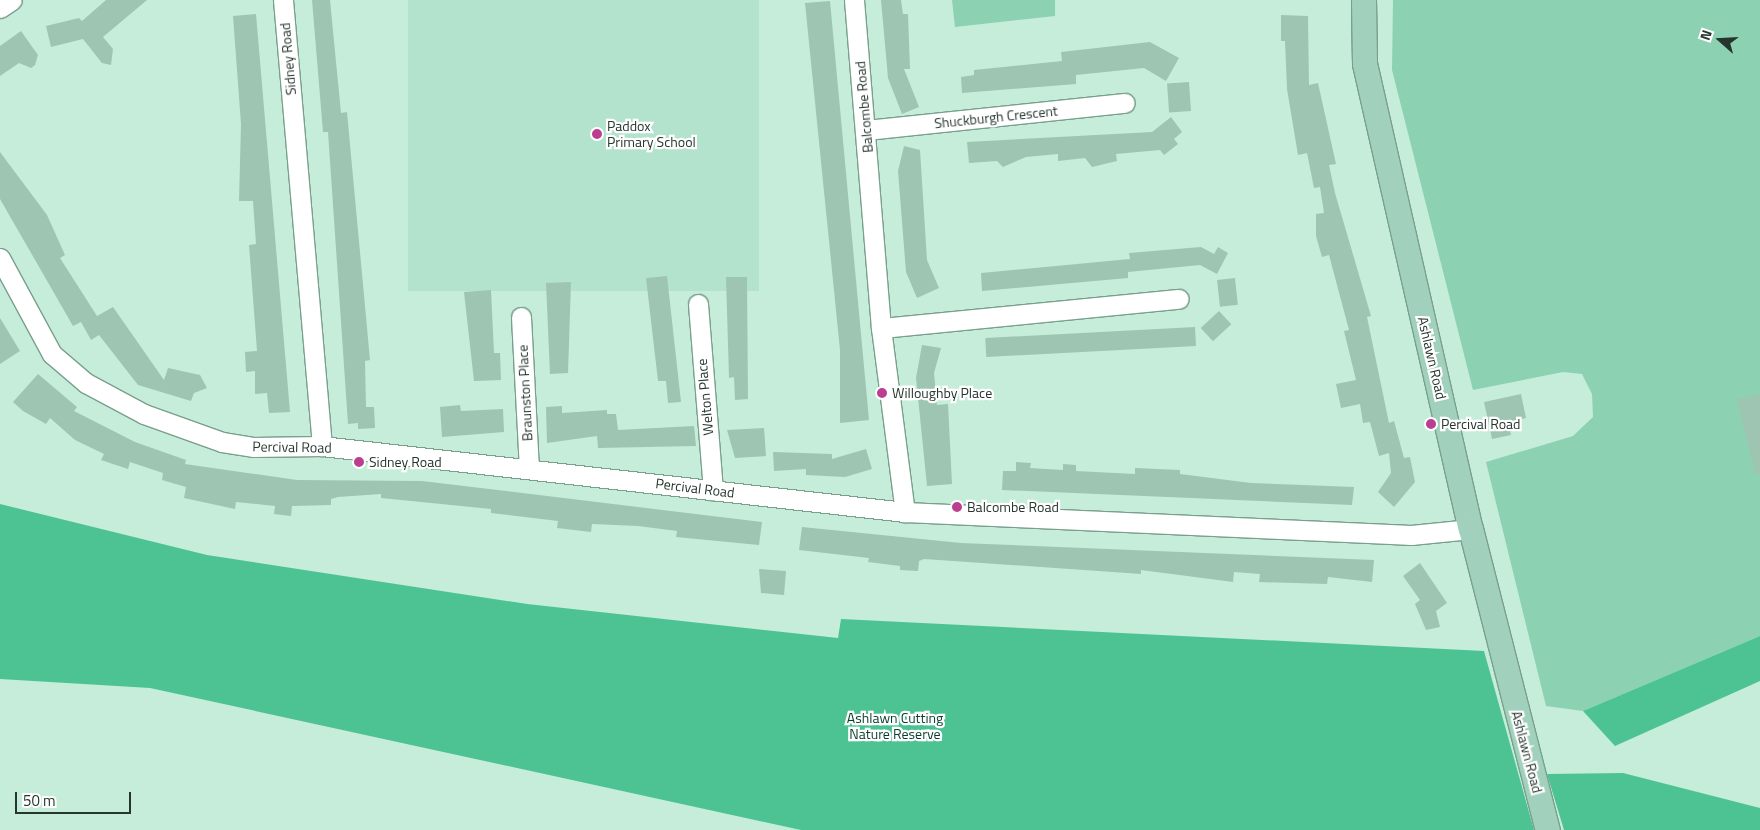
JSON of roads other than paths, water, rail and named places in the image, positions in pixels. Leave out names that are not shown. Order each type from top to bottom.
[{"type":"main road","name":"Ashlawn Road","points":[[1364,0],[1365,64],[1471,529],[1548,830]]},
{"type":"street","points":[[0,8],[12,0]]},
{"type":"street","name":"Sidney Road","points":[[283,0],[322,446]]},
{"type":"street","name":"Balcombe Road","points":[[854,0],[881,328],[905,512]]},
{"type":"street","name":"Shuckburgh Crescent","points":[[866,130],[1125,103]]},
{"type":"street","name":"Percival Road","points":[[0,258],[52,354],[86,383],[144,414],[222,442],[253,448],[322,446],[905,512],[1411,534],[1471,529]]},
{"type":"street","points":[[881,328],[1179,299]]},
{"type":"street","name":"Welton Place","points":[[698,304],[713,490]]},
{"type":"street","name":"Braunston Place","points":[[521,318],[529,468]]},
{"type":"place","name":"Paddox Primary School","points":[[597,134]]},
{"type":"place","name":"Willoughby Place","points":[[882,393]]},
{"type":"place","name":"Percival Road","points":[[1431,424]]},
{"type":"place","name":"Sidney Road","points":[[359,462]]},
{"type":"place","name":"Balcombe Road","points":[[957,507]]},
{"type":"park label","name":"Ashlawn Cutting Nature Reserve","points":[[895,726]]}]
